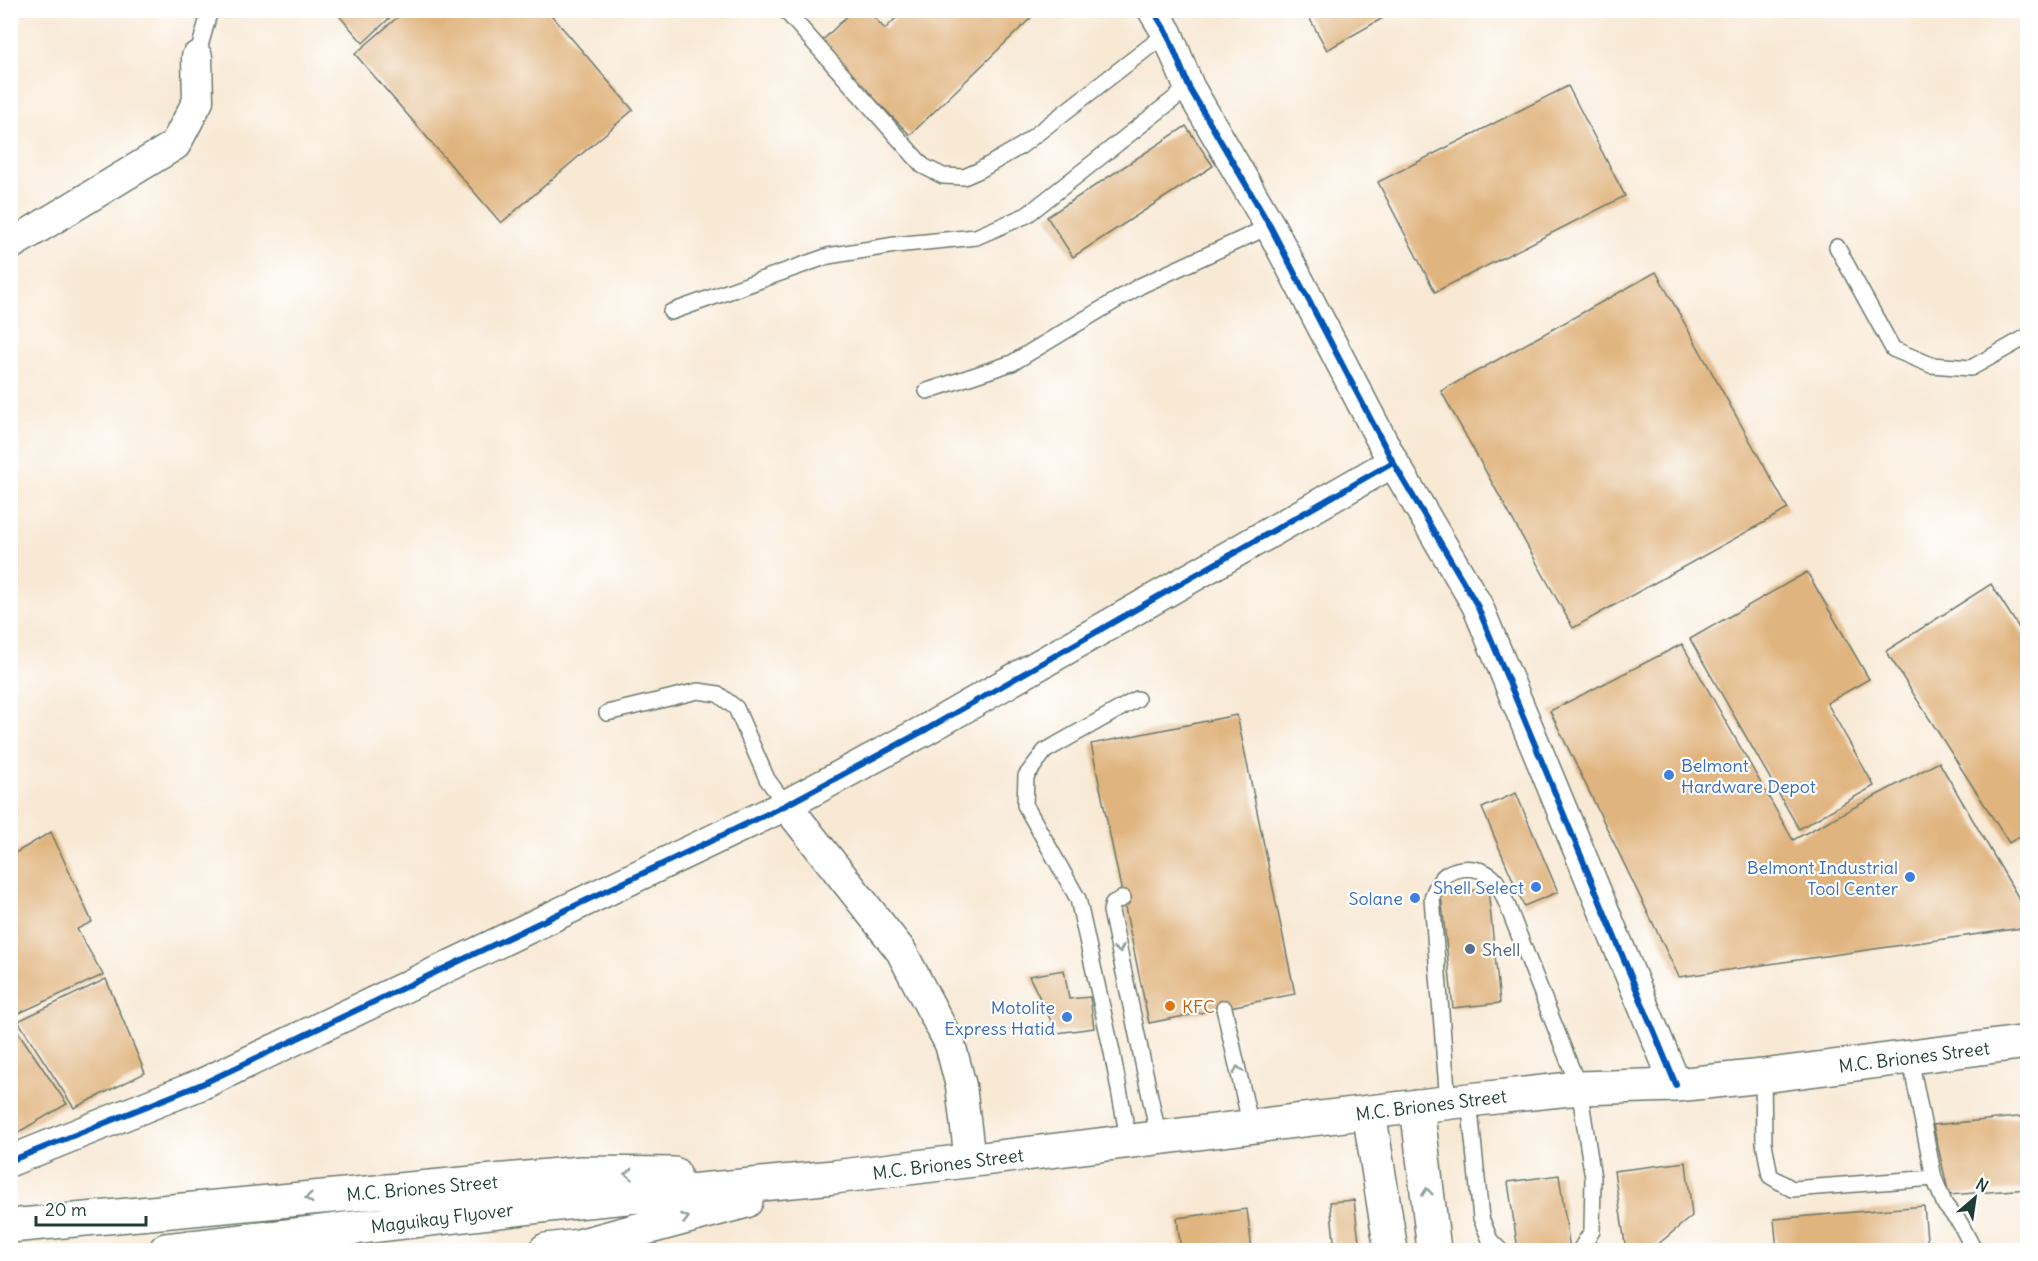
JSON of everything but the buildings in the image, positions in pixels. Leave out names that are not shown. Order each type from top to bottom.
[{"type":"main road","name":"M.C. Briones Street","points":[[575,1202],[834,1177],[1579,1088],[1676,1085],[1763,1076],[2028,1042]]},
{"type":"main road","points":[[1434,1251],[1445,1103]]},
{"type":"main road","points":[[1369,1112],[1391,1251]]},
{"type":"main road","name":"M.C. Briones Street","points":[[10,1226],[581,1173],[834,1177]]},
{"type":"main road","name":"M.C. Briones Street","points":[[546,1251],[579,1246],[834,1177]]},
{"type":"main road","name":"Maguikay Flyover","points":[[166,1251],[575,1202]]},
{"type":"street","points":[[1160,22],[1190,87],[1270,226],[1393,462],[1477,605],[1676,1085]]},
{"type":"street","points":[[10,245],[175,145],[198,101],[197,57]]},
{"type":"street","points":[[10,1161],[202,1084],[786,805],[927,729],[1393,462]]},
{"type":"street","points":[[786,805],[901,951],[950,1044],[961,1086],[970,1161]]},
{"type":"lane","points":[[197,57],[210,10]]},
{"type":"lane","points":[[784,10],[923,166],[943,176],[964,177],[1021,146],[1160,22]]},
{"type":"lane","points":[[671,312],[828,256],[895,245],[976,237],[1027,215],[1190,87]]},
{"type":"lane","points":[[927,391],[1012,363],[1140,286],[1270,226]]},
{"type":"lane","points":[[1838,247],[1893,349],[1931,365],[1971,368],[2028,336]]},
{"type":"lane","points":[[607,713],[698,691],[718,694],[736,708],[767,779],[786,805]]},
{"type":"lane","points":[[1137,699],[1045,751],[1026,776],[1025,805],[1078,899],[1112,1052],[1144,1141]]},
{"type":"lane","points":[[1500,1251],[1490,1240],[1481,1218],[1445,1103],[1432,898],[1437,885],[1446,875],[1458,869],[1472,868],[1485,872],[1496,881],[1579,1088],[1593,1178],[1592,1232],[1580,1251]]},
{"type":"lane","points":[[1123,898],[1113,903],[1111,911],[1144,1141]]},
{"type":"lane","points":[[1224,1008],[1251,1127]]},
{"type":"lane","points":[[1910,1058],[1934,1178],[1945,1205],[1960,1223],[1974,1251]]},
{"type":"lane","points":[[1763,1076],[1764,1143],[1770,1176],[1792,1189],[1934,1178]]},
{"type":"cycle path","points":[[1153,10],[1167,33],[1189,87],[1270,226],[1393,462],[1477,605],[1676,1085]]},
{"type":"cycle path","points":[[10,1161],[202,1084],[786,805],[927,729],[1393,462]]},
{"type":"place","name":"Belmont Hardware Depot","points":[[1669,775]]},
{"type":"place","name":"Belmont Industrial Tool Center","points":[[1910,877]]},
{"type":"place","name":"Shell Select","points":[[1536,887]]},
{"type":"place","name":"Solane","points":[[1415,898]]},
{"type":"place","name":"Shell","points":[[1470,949]]},
{"type":"place","name":"KFC","points":[[1170,1006]]},
{"type":"place","name":"Motolite Express Hatid","points":[[1067,1017]]}]
